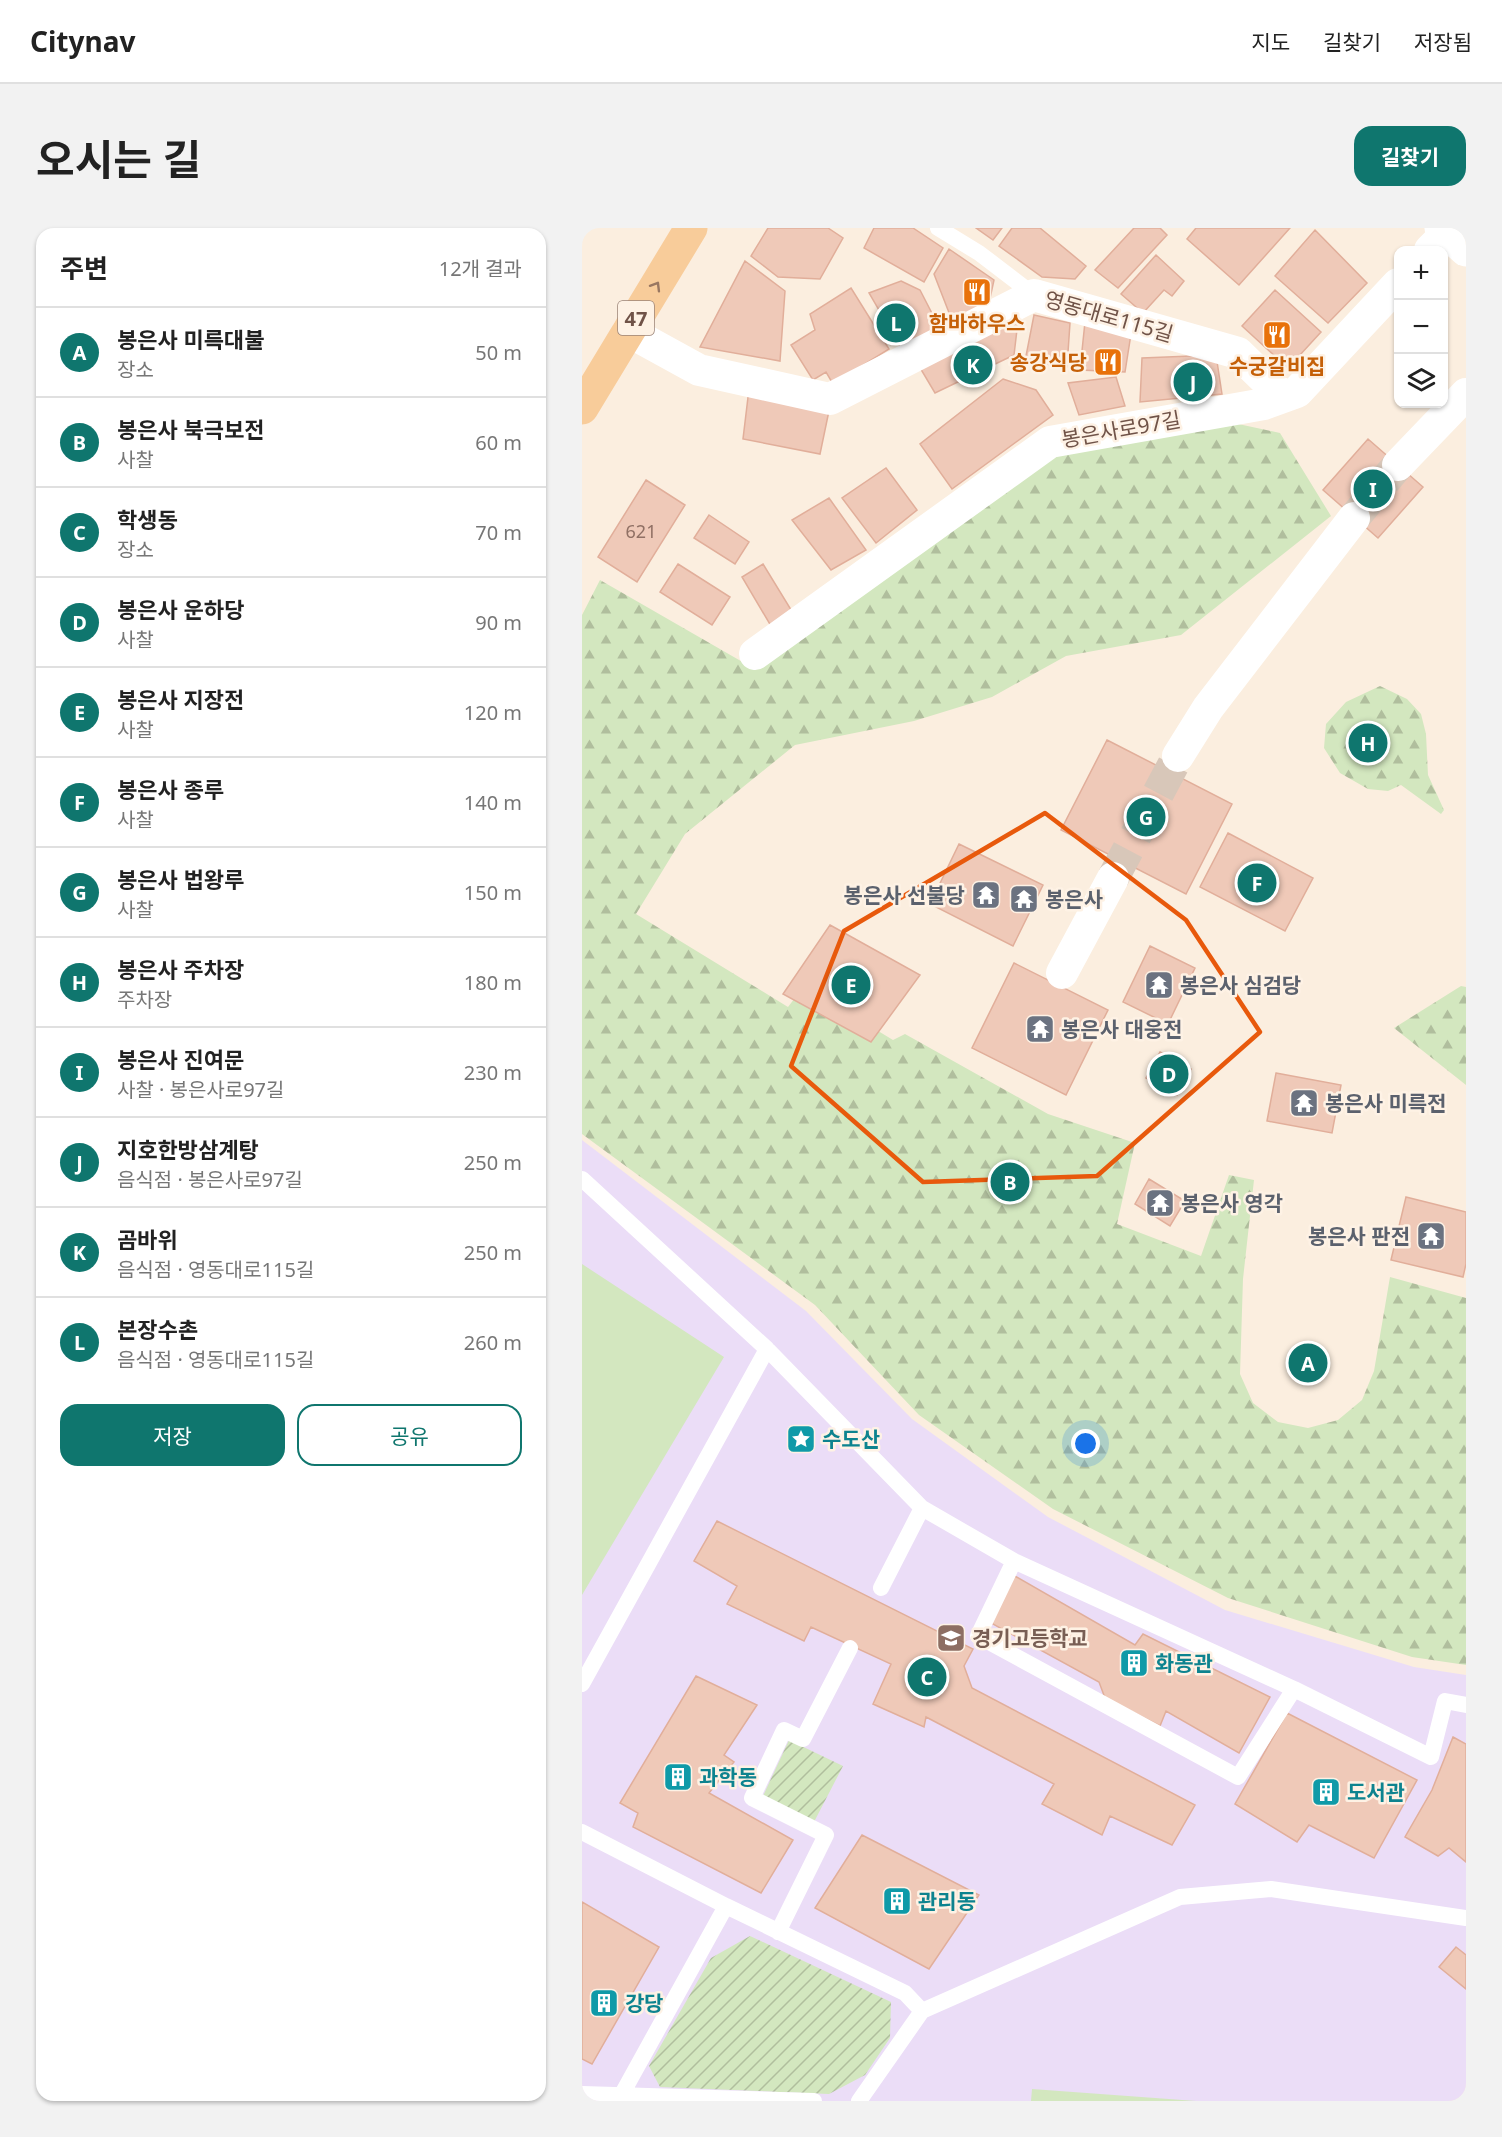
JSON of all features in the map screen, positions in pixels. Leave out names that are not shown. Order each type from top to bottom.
[{"type":"main road","name":"47","points":[[582,408],[691,228]]},
{"type":"street","name":"봉은사로97길","points":[[755,654],[1050,442],[1264,404],[1297,392],[1394,288]]},
{"type":"street","name":"영동대로115길","points":[[628,331],[699,370],[830,399],[1034,295],[1238,353],[1283,397]]},
{"type":"street","points":[[1398,465],[1466,394]]},
{"type":"street","points":[[1178,756],[1208,708],[1354,518]]},
{"type":"street","points":[[1062,973],[1113,878]]},
{"type":"lane","points":[[938,228],[979,253],[1034,295]]},
{"type":"lane","points":[[582,1179],[767,1349],[922,1508],[1014,1561],[1294,1689],[1431,1757],[1445,1701],[1466,1705]]},
{"type":"lane","points":[[582,1684],[767,1349]]},
{"type":"lane","points":[[881,1588],[922,1508]]},
{"type":"lane","points":[[1014,1561],[978,1636],[1238,1777],[1294,1689]]},
{"type":"lane","points":[[778,1932],[826,1835],[752,1798],[784,1730],[803,1739],[850,1648]]},
{"type":"lane","points":[[582,1832],[904,1993],[922,2011]]},
{"type":"lane","points":[[859,2101],[922,2011],[1180,1897],[1271,1889],[1466,1918]]},
{"type":"lane","points":[[614,2094],[726,1906]]},
{"type":"lane","points":[[582,2082],[614,2094]]},
{"type":"lane","points":[[582,2094],[814,2101]]},
{"type":"highlighted area","points":[[1045,813],[1186,920],[1260,1032],[1097,1176],[923,1182],[791,1066],[844,931]]},
{"type":"shaded area","name":"경기고등학교","points":[[582,1140],[806,1311],[912,1419],[1048,1517],[1225,1610],[1414,1667],[1466,1675],[1466,2101],[582,2101]]},
{"type":"green space","points":[[1215,419],[1280,433],[1331,516],[1181,635],[1066,656],[992,697],[914,721],[795,745],[685,834],[636,914],[788,1007],[804,986],[893,1040],[905,1034],[1048,1114],[1135,1143],[1117,1224],[1201,1256],[1229,1175],[1254,1180],[1243,1279],[1240,1374],[1253,1403],[1278,1422],[1308,1428],[1338,1420],[1362,1400],[1374,1371],[1390,1277],[1466,1298],[1466,1665],[1412,1657],[1228,1598],[1053,1509],[919,1415],[815,1305],[582,1134],[582,615],[600,580],[746,664],[1081,439]]},
{"type":"green space","points":[[1380,686],[1407,699],[1421,714],[1426,734],[1428,775],[1444,810],[1441,814],[1401,785],[1388,791],[1368,789],[1340,773],[1324,748],[1326,724],[1346,702]]},
{"type":"green space","points":[[1461,986],[1466,987],[1466,1085],[1394,1028]]},
{"type":"green space","points":[[582,1264],[724,1357],[582,1595]]},
{"type":"green space","points":[[789,1740],[843,1766],[814,1822],[763,1796]]},
{"type":"green space","points":[[750,1936],[891,2002],[890,2038],[865,2075],[829,2094],[660,2087],[649,2066],[711,1958]]},
{"type":"green space","points":[[1032,2089],[1196,2101],[1031,2101]]},
{"type":"building","points":[[768,228],[828,228],[843,238],[820,279],[778,277],[751,256]]},
{"type":"building","points":[[874,228],[913,228],[943,248],[924,282],[864,248]]},
{"type":"building","points":[[976,228],[1002,228],[993,240]]},
{"type":"building","points":[[1012,228],[1040,228],[1086,266],[1075,279],[1042,277],[999,246]]},
{"type":"building","points":[[1134,228],[1160,228],[1167,235],[1118,288],[1095,270]]},
{"type":"building","points":[[1196,228],[1290,228],[1239,285],[1187,239]]},
{"type":"building","points":[[1315,230],[1367,283],[1328,323],[1275,276]]},
{"type":"building","points":[[949,249],[994,280],[989,303],[953,323],[934,274]]},
{"type":"building","points":[[1156,255],[1184,281],[1172,296],[1164,290],[1143,313],[1121,294]]},
{"type":"building","points":[[745,261],[785,291],[780,361],[700,347]]},
{"type":"building","points":[[901,281],[920,290],[939,327],[901,348],[869,293]]},
{"type":"building","points":[[851,288],[889,349],[833,384],[826,372],[813,380],[791,345],[815,330],[810,314]]},
{"type":"building","points":[[1275,290],[1321,332],[1288,368],[1242,326]]},
{"type":"building","points":[[1034,315],[1070,323],[1067,367],[1025,361]]},
{"type":"building","points":[[1018,321],[1014,355],[935,393],[919,366]]},
{"type":"building","points":[[1085,322],[1131,334],[1125,372],[1080,370]]},
{"type":"building","points":[[1216,355],[1222,394],[1140,402],[1142,358]]},
{"type":"building","points":[[1116,377],[1125,406],[1079,415],[1068,383]]},
{"type":"building","points":[[1003,379],[1036,390],[1053,415],[952,489],[920,444]]},
{"type":"building","points":[[749,389],[830,406],[820,454],[743,439]]},
{"type":"building","points":[[1368,439],[1423,487],[1378,538],[1323,490]]},
{"type":"building","points":[[886,468],[917,510],[876,543],[842,498]]},
{"type":"building","points":[[646,480],[685,505],[637,582],[598,557]]},
{"type":"building","points":[[829,498],[866,550],[831,570],[792,520]]},
{"type":"building","points":[[709,515],[749,542],[735,564],[694,538]]},
{"type":"building","points":[[678,564],[730,597],[712,625],[660,592]]},
{"type":"building","points":[[763,564],[793,613],[771,626],[742,577]]},
{"type":"building","points":[[1107,740],[1232,804],[1186,894],[1061,830]]},
{"type":"building","points":[[1228,833],[1313,878],[1285,931],[1200,887]]},
{"type":"building","name":"봉은사 선불당","points":[[959,844],[1043,885],[1013,946],[930,904]]},
{"type":"building","points":[[830,925],[920,975],[871,1042],[783,994]]},
{"type":"building","name":"봉은사 심검당","points":[[1150,946],[1195,968],[1168,1024],[1123,1002]]},
{"type":"building","name":"봉은사 대웅전","points":[[1014,963],[1108,1010],[1066,1095],[972,1048]]},
{"type":"building","points":[[1160,1052],[1191,1069],[1177,1095],[1146,1078]]},
{"type":"building","name":"봉은사 미륵전","points":[[1276,1073],[1341,1085],[1332,1133],[1267,1121]]},
{"type":"building","points":[[1003,1166],[1027,1183],[1017,1198],[992,1181]]},
{"type":"building","name":"봉은사 영각","points":[[1149,1179],[1185,1201],[1170,1226],[1135,1204]]},
{"type":"building","name":"봉은사 판전","points":[[1406,1197],[1466,1212],[1466,1264],[1463,1277],[1391,1260]]},
{"type":"building","points":[[717,1521],[973,1649],[964,1666],[972,1688],[1195,1805],[1172,1845],[1110,1816],[1102,1835],[1042,1804],[1054,1784],[926,1717],[924,1727],[873,1704],[891,1664],[811,1627],[804,1641],[727,1604],[737,1586],[694,1561]]},
{"type":"building","name":"화동관","points":[[1013,1575],[1135,1645],[1143,1634],[1270,1697],[1239,1753],[1166,1711],[1160,1726],[1105,1698],[1099,1682],[991,1623]]},
{"type":"building","name":"과학동","points":[[696,1676],[757,1705],[724,1755],[734,1762],[709,1793],[793,1840],[761,1893],[633,1827],[638,1813],[620,1803]]},
{"type":"building","name":"도서관","points":[[1287,1713],[1417,1780],[1374,1858],[1309,1825],[1297,1842],[1235,1804]]},
{"type":"building","points":[[1453,1737],[1466,1744],[1466,1862],[1449,1848],[1438,1856],[1405,1837],[1432,1790]]},
{"type":"building","name":"관리동","points":[[862,1835],[979,1895],[929,1969],[815,1908]]},
{"type":"building","name":"강당","points":[[582,1902],[659,1947],[592,2064],[582,2059]]},
{"type":"building","points":[[1456,1947],[1466,1955],[1466,1989],[1439,1967]]},
{"type":"tunnel","points":[[1354,518],[1398,465]]},
{"type":"tunnel","points":[[1113,878],[1178,756]]},
{"type":"place","name":"함바하우스","points":[[977,292]]},
{"type":"place","name":"본장수촌","points":[[896,323]]},
{"type":"place","name":"수궁갈비집","points":[[1277,335]]},
{"type":"place","name":"송강식당","points":[[1108,362]]},
{"type":"place","name":"곰바위","points":[[973,365]]},
{"type":"place","name":"지호한방삼계탕","points":[[1193,382]]},
{"type":"place","name":"봉은사 진여문","points":[[1373,489]]},
{"type":"place","name":"봉은사 주차장","points":[[1368,743]]},
{"type":"place","name":"봉은사 법왕루","points":[[1146,817]]},
{"type":"place","name":"봉은사 종루","points":[[1257,883]]},
{"type":"place","name":"봉은사 선불당","points":[[986,895]]},
{"type":"place","name":"봉은사","points":[[1024,899]]},
{"type":"place","name":"봉은사 지장전","points":[[851,985]]},
{"type":"place","name":"봉은사 심검당","points":[[1159,985]]},
{"type":"place","name":"봉은사 대웅전","points":[[1040,1029]]},
{"type":"place","name":"봉은사 운하당","points":[[1169,1074]]},
{"type":"place","name":"봉은사 미륵전","points":[[1304,1103]]},
{"type":"place","name":"봉은사 북극보전","points":[[1010,1182]]},
{"type":"place","name":"봉은사 영각","points":[[1160,1203]]},
{"type":"place","name":"봉은사 판전","points":[[1431,1236]]},
{"type":"place","name":"봉은사 미륵대불","points":[[1308,1363]]},
{"type":"place","name":"수도산","points":[[801,1439]]},
{"type":"place","name":"경기고등학교","points":[[951,1638]]},
{"type":"place","name":"화동관","points":[[1134,1663]]},
{"type":"place","name":"학생동","points":[[927,1677]]},
{"type":"place","name":"과학동","points":[[678,1777]]},
{"type":"place","name":"도서관","points":[[1326,1792]]},
{"type":"place","name":"관리동","points":[[897,1901]]},
{"type":"place","name":"강당","points":[[604,2003]]}]
